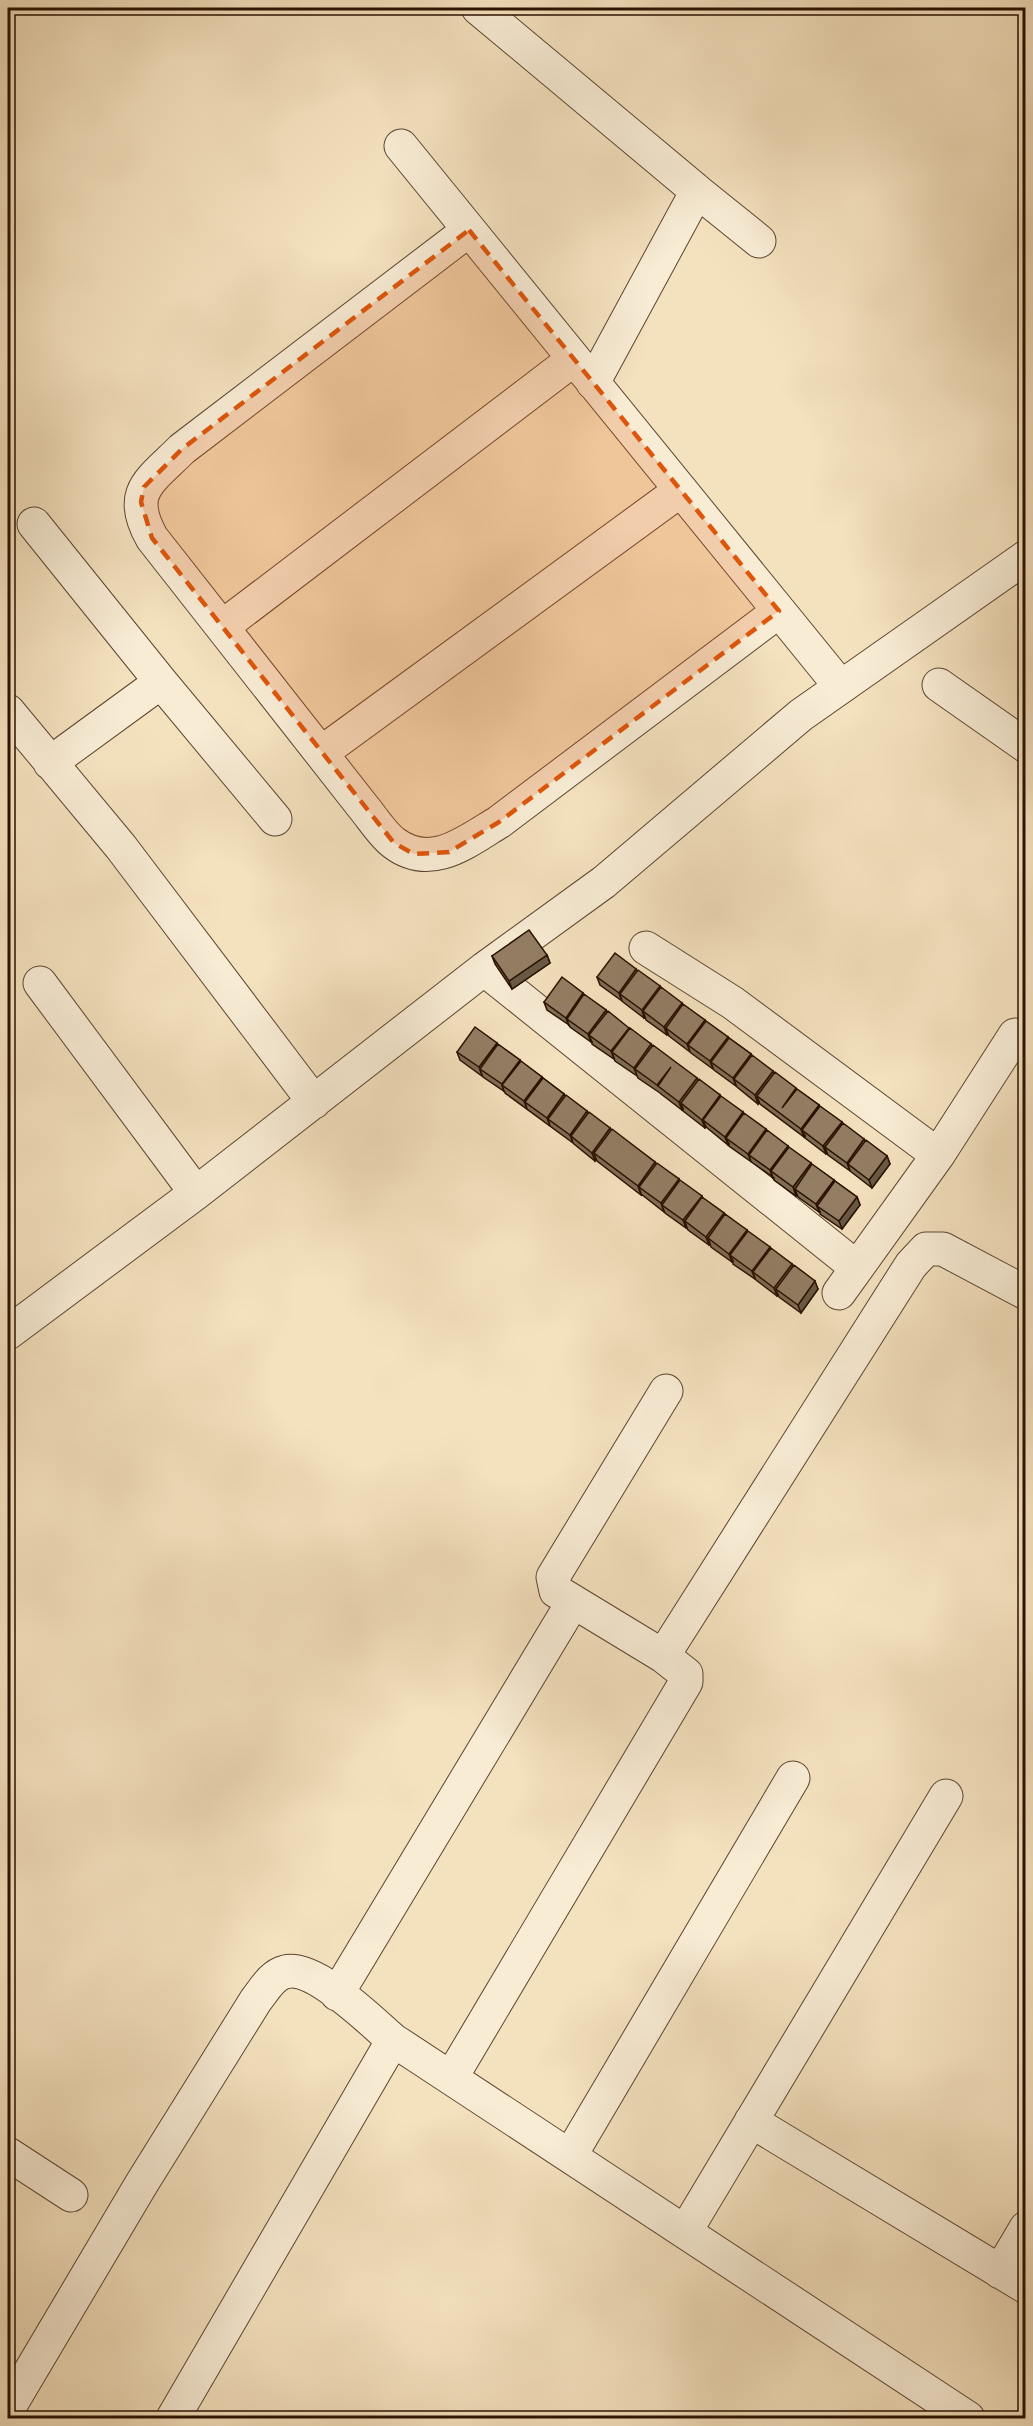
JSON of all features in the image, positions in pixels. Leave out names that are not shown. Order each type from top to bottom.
[{"type":"street","points":[[478,8],[759,241]]},
{"type":"street","points":[[401,146],[841,687]]},
{"type":"street","points":[[222,627],[584,371],[697,191]]},
{"type":"street","points":[[469,230],[182,450],[144,486],[141,502],[143,522],[153,538],[394,843],[414,854],[430,856],[449,852],[498,822],[779,611]]},
{"type":"street","points":[[321,753],[681,490]]},
{"type":"street","points":[[34,524],[275,819]]},
{"type":"street","points":[[8,1333],[196,1193],[484,969],[604,882],[801,715],[1026,557]]},
{"type":"street","points":[[50,762],[161,682]]},
{"type":"street","points":[[939,685],[1026,746]]},
{"type":"street","points":[[8,711],[121,847],[314,1102]]},
{"type":"street","points":[[646,948],[733,1003],[938,1155]]},
{"type":"street","points":[[484,969],[848,1280],[938,1155],[1022,1032]]},
{"type":"street","points":[[40,983],[196,1193]]},
{"type":"street","points":[[663,1656],[911,1264],[926,1249],[943,1249],[1026,1293]]},
{"type":"street","points":[[451,2078],[686,1682],[686,1674],[663,1656],[556,1591],[553,1577],[666,1391]]},
{"type":"street","points":[[337,1994],[573,1602]]},
{"type":"street","points":[[570,2156],[793,1778]]},
{"type":"street","points":[[685,2232],[946,1796]]},
{"type":"street","points":[[8,2409],[148,2173],[256,2000],[274,1977],[291,1971],[314,1978],[393,2040],[968,2418]]},
{"type":"street","points":[[173,2418],[393,2040]]},
{"type":"street","points":[[751,2121],[1013,2279],[1026,2228]]},
{"type":"street","points":[[8,2154],[71,2195]]},
{"type":"highlighted area","points":[[469,230],[779,611],[499,822],[449,852],[414,854],[394,843],[152,538],[141,502],[144,487],[182,449]]},
{"type":"building","points":[[529,930],[547,955],[509,981],[492,956]]},
{"type":"building","points":[[615,953],[636,969],[619,993],[597,977]]},
{"type":"building","points":[[638,970],[660,986],[642,1010],[620,994]]},
{"type":"building","points":[[562,977],[583,993],[566,1018],[544,1002]]},
{"type":"building","points":[[661,987],[682,1003],[664,1027],[643,1011]]},
{"type":"building","points":[[584,994],[606,1010],[588,1034],[567,1019]]},
{"type":"building","points":[[683,1004],[705,1020],[687,1044],[666,1028]]},
{"type":"building","points":[[608,1011],[629,1028],[611,1051],[589,1035]]},
{"type":"building","points":[[706,1021],[728,1037],[710,1061],[688,1045]]},
{"type":"building","points":[[475,1027],[497,1043],[479,1067],[457,1052]]},
{"type":"building","points":[[630,1028],[651,1044],[634,1068],[612,1052]]},
{"type":"building","points":[[729,1038],[751,1054],[733,1078],[711,1062]]},
{"type":"building","points":[[498,1044],[520,1060],[502,1084],[480,1069]]},
{"type":"building","points":[[653,1045],[697,1078],[679,1102],[658,1086],[671,1067],[657,1085],[635,1069]]},
{"type":"building","points":[[752,1055],[773,1071],[755,1095],[734,1079]]},
{"type":"building","points":[[521,1061],[542,1077],[524,1101],[502,1085]]},
{"type":"building","points":[[775,1072],[796,1088],[782,1108],[797,1089],[819,1105],[801,1129],[757,1096]]},
{"type":"building","points":[[543,1078],[564,1094],[547,1118],[525,1102]]},
{"type":"building","points":[[699,1079],[720,1095],[702,1120],[681,1103]]},
{"type":"building","points":[[566,1095],[587,1111],[570,1135],[548,1119]]},
{"type":"building","points":[[721,1096],[743,1112],[725,1137],[703,1120]]},
{"type":"building","points":[[820,1106],[842,1122],[823,1146],[802,1130]]},
{"type":"building","points":[[589,1112],[610,1128],[592,1153],[571,1136]]},
{"type":"building","points":[[744,1113],[766,1129],[748,1154],[726,1138]]},
{"type":"building","points":[[843,1123],[864,1139],[847,1163],[825,1147]]},
{"type":"building","points":[[612,1129],[655,1162],[638,1186],[594,1153]]},
{"type":"building","points":[[767,1130],[788,1146],[770,1170],[749,1155]]},
{"type":"building","points":[[866,1140],[887,1156],[869,1180],[848,1164]]},
{"type":"building","points":[[789,1147],[811,1163],[793,1187],[771,1171]]},
{"type":"building","points":[[657,1163],[679,1179],[661,1203],[639,1187]]},
{"type":"building","points":[[812,1164],[834,1180],[816,1204],[795,1189]]},
{"type":"building","points":[[680,1180],[702,1196],[683,1220],[662,1205]]},
{"type":"building","points":[[835,1181],[857,1197],[839,1221],[817,1206]]},
{"type":"building","points":[[702,1197],[724,1213],[706,1237],[685,1221]]},
{"type":"building","points":[[725,1214],[747,1230],[729,1254],[708,1238]]},
{"type":"building","points":[[748,1231],[770,1247],[752,1271],[730,1255]]},
{"type":"building","points":[[771,1248],[792,1264],[774,1288],[753,1272]]},
{"type":"building","points":[[794,1265],[815,1281],[798,1305],[776,1289]]}]
